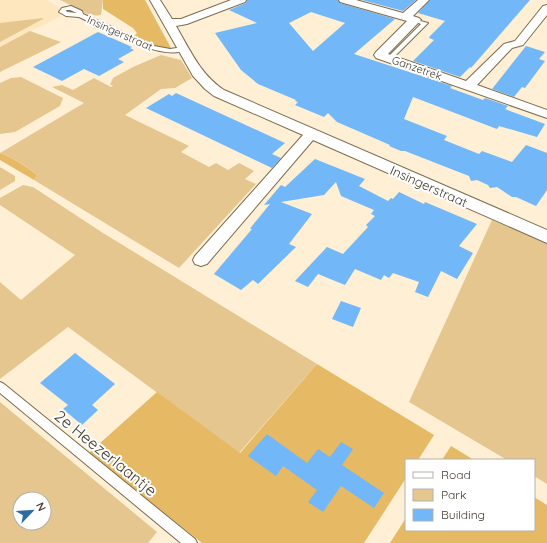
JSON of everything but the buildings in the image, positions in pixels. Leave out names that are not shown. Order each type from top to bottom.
[{"type":"street","name":"Insingerstraat","points":[[155,0],[199,76],[219,93],[547,237]]},
{"type":"street","points":[[168,23],[183,22],[241,0]]},
{"type":"street","points":[[344,0],[410,19],[424,0]]},
{"type":"street","points":[[470,86],[508,46],[519,43],[547,8]]},
{"type":"street","name":"Ganzetrek","points":[[410,19],[380,55],[546,114]]},
{"type":"street","points":[[201,260],[311,134]]},
{"type":"lane","name":"Insingerstraat","points":[[80,15],[152,48],[170,51],[183,49]]},
{"type":"lane","name":"2e Heezerlaantje","points":[[0,387],[191,543]]},
{"type":"shaded area","points":[[0,0],[47,0],[61,9],[61,16],[0,47]]},
{"type":"shaded area","points":[[103,0],[145,0],[171,48],[166,49],[157,47],[134,36],[137,33],[133,28],[103,9]]},
{"type":"shaded area","points":[[0,153],[19,162],[37,175],[34,180],[0,160]]},
{"type":"shaded area","points":[[317,364],[434,435],[419,459],[405,459],[405,480],[364,543],[202,543],[89,453],[157,392],[240,453]]},
{"type":"shaded area","points":[[451,446],[472,459],[443,459]]},
{"type":"shaded area","points":[[535,498],[547,505],[547,543],[390,543],[405,520],[405,531],[535,531]]},
{"type":"green space","points":[[60,0],[103,0],[101,15],[91,15],[85,13]]},
{"type":"green space","points":[[43,19],[0,42],[0,23]]},
{"type":"green space","points":[[30,31],[61,42],[0,72],[0,47]]},
{"type":"green space","points":[[161,55],[181,60],[192,78],[175,88],[161,89],[125,115],[189,146],[181,152],[209,167],[216,163],[228,170],[239,163],[254,171],[245,179],[256,184],[179,268],[34,180],[37,175],[20,162],[0,153],[84,103],[52,87],[62,85],[73,90],[94,78],[111,87],[113,85],[110,85],[113,78],[133,67]]},
{"type":"green space","points":[[21,77],[63,98],[60,106],[15,132],[0,134],[0,83],[11,78]]},
{"type":"green space","points":[[0,167],[15,176],[15,181],[0,190]]},
{"type":"green space","points":[[23,185],[33,187],[103,233],[317,364],[239,453],[68,327],[0,379],[0,282],[21,300],[75,255],[0,205],[0,198]]},
{"type":"green space","points":[[492,220],[547,244],[547,484],[535,477],[535,459],[505,459],[409,402]]},
{"type":"green space","points":[[0,402],[157,532],[148,543],[0,543]]}]
